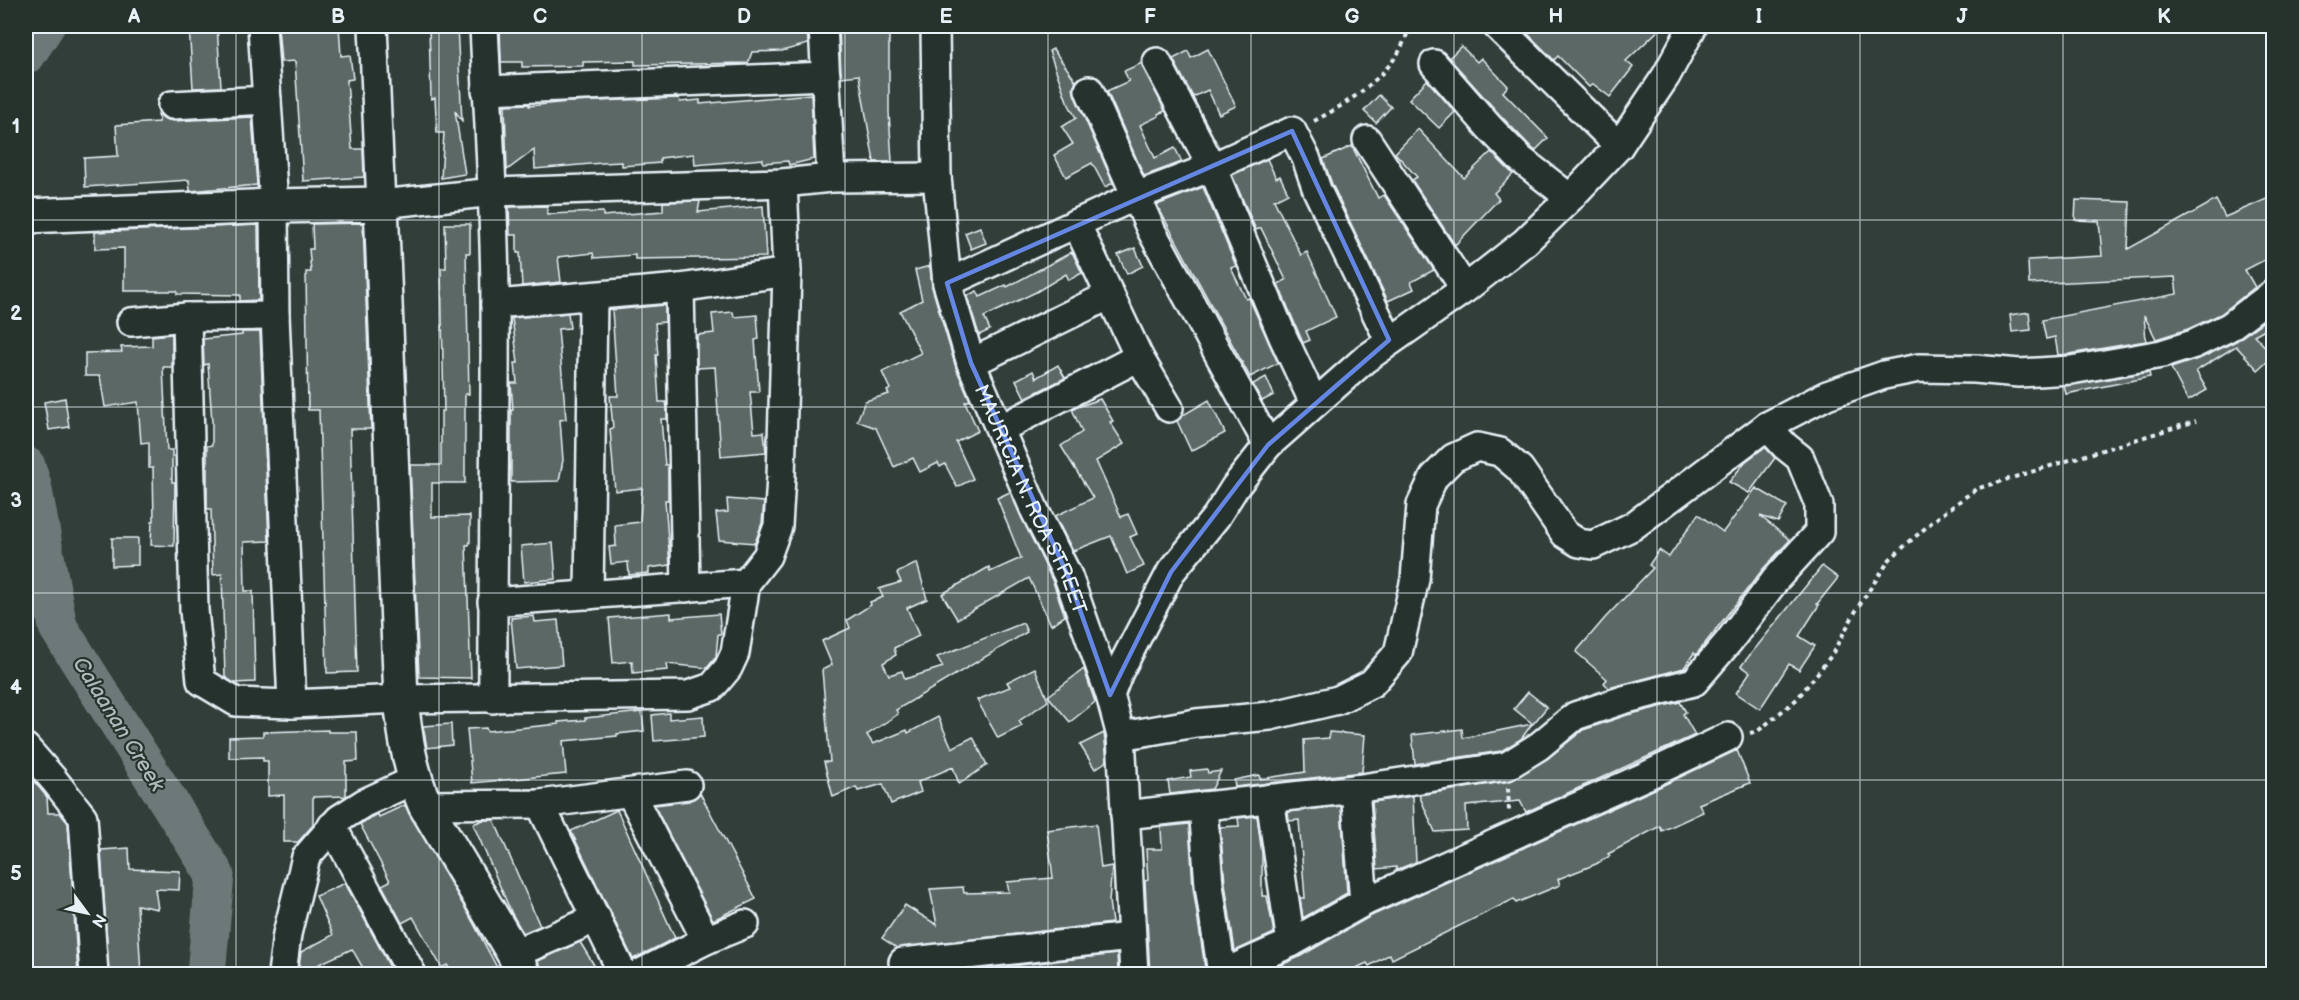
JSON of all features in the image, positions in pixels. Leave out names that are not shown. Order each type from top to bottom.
[{"type":"street","points":[[262,26],[274,206],[275,316],[292,704]]},
{"type":"street","points":[[373,26],[401,699],[405,744],[420,792],[518,964],[597,918]]},
{"type":"street","points":[[484,26],[486,90],[494,192],[493,699]]},
{"type":"street","points":[[823,26],[831,178]]},
{"type":"street","name":"MAURICIA N. ROA STREET","points":[[935,26],[937,177],[947,283],[971,363],[1035,511],[1068,576],[1110,695],[1121,736],[1130,937],[1134,975]]},
{"type":"street","points":[[1497,26],[1619,146]]},
{"type":"street","points":[[1110,695],[1119,672],[1171,572],[1216,517],[1235,487],[1268,446],[1314,403],[1389,340],[1465,289],[1525,242],[1570,198],[1619,146],[1666,76],[1693,26]]},
{"type":"street","points":[[1157,62],[1212,167],[1283,337],[1314,403]]},
{"type":"street","points":[[1434,64],[1482,120],[1519,158],[1570,198]]},
{"type":"street","points":[[486,90],[826,76]]},
{"type":"street","points":[[1089,90],[1150,230],[1268,446]]},
{"type":"street","points":[[172,105],[267,100]]},
{"type":"street","points":[[947,283],[1136,196],[1212,167],[1292,131],[1306,158],[1317,190],[1389,340]]},
{"type":"street","points":[[1367,140],[1465,289]]},
{"type":"street","points":[[32,216],[381,204],[494,192],[783,183],[831,178],[937,177]]},
{"type":"street","points":[[187,317],[194,610],[201,681],[236,702],[292,704],[401,699],[687,695],[712,687],[728,669],[735,653],[746,583],[767,556],[778,526],[782,477],[787,272],[783,183]]},
{"type":"street","points":[[1076,223],[1139,357],[1169,408]]},
{"type":"street","points":[[495,304],[681,288],[787,272]]},
{"type":"street","points":[[681,288],[686,588]]},
{"type":"street","points":[[1121,736],[1196,723],[1270,716],[1338,700],[1372,684],[1398,653],[1415,579],[1421,505],[1434,477],[1454,458],[1477,447],[1500,452],[1520,470],[1565,534],[1579,543],[1593,545],[1633,526],[1767,426],[1827,395],[1884,375],[1919,368],[2019,373],[2071,370],[2162,354],[2194,344],[2229,327],[2274,293]]},
{"type":"street","points":[[971,363],[1110,295]]},
{"type":"street","points":[[589,595],[593,296]]},
{"type":"street","points":[[132,322],[187,317],[275,316]]},
{"type":"street","points":[[1000,429],[1139,357]]},
{"type":"street","points":[[1125,816],[1355,789],[1507,766],[1539,746],[1575,716],[1623,699],[1694,682],[1729,641],[1776,579],[1819,532],[1818,505],[1800,458],[1785,446],[1767,426]]},
{"type":"street","points":[[492,602],[746,583]]},
{"type":"street","points":[[1203,806],[1209,885],[1221,974],[1291,943],[1364,902],[1728,737]]},
{"type":"street","points":[[26,748],[83,817],[94,975]]},
{"type":"street","points":[[282,975],[287,934],[306,857],[339,819],[364,803],[420,792],[540,804],[687,785]]},
{"type":"street","points":[[1355,789],[1364,902]]},
{"type":"street","points":[[631,794],[706,940]]},
{"type":"street","points":[[1270,798],[1291,943]]},
{"type":"street","points":[[540,804],[623,975]]},
{"type":"street","points":[[332,826],[412,975]]},
{"type":"street","points":[[639,975],[706,940],[745,924]]},
{"type":"street","points":[[903,962],[1130,937]]},
{"type":"path","points":[[1292,131],[1353,98],[1383,73],[1399,52],[1411,26]]},
{"type":"path","points":[[1728,737],[1758,731],[1797,699],[1831,656],[1858,606],[1890,559],[1932,522],[1976,489],[2196,421]]},
{"type":"path","points":[[1507,766],[1510,836]]},
{"type":"highlighted area","points":[[1292,131],[1389,340],[1268,445],[1171,572],[1110,695],[1068,576],[971,363],[947,283]]},
{"type":"building","points":[[189,26],[217,26],[221,87],[193,88]]},
{"type":"building","points":[[278,26],[339,26],[341,56],[350,55],[353,79],[347,80],[352,149],[363,149],[364,177],[303,181],[295,61],[281,62]]},
{"type":"building","points":[[429,26],[457,26],[462,121],[455,111],[465,174],[441,178],[444,133],[437,133],[435,98],[431,99]]},
{"type":"building","points":[[500,26],[807,26],[808,44],[782,51],[752,52],[748,63],[635,65],[635,61],[583,62],[583,66],[522,67],[522,62],[501,62]]},
{"type":"building","points":[[839,26],[889,26],[889,112],[892,162],[874,162],[859,75],[841,77]]},
{"type":"building","points":[[1535,26],[1663,26],[1626,61],[1633,67],[1610,97],[1593,84],[1589,87],[1558,56],[1554,60],[1527,33]]},
{"type":"building","points":[[1461,46],[1477,62],[1481,58],[1508,86],[1503,92],[1548,138],[1535,151],[1449,58]]},
{"type":"building","points":[[1053,49],[1076,81],[1073,88],[1075,96],[1113,183],[1105,187],[1092,163],[1066,177],[1054,155],[1073,144],[1062,127],[1076,118],[1067,101],[1049,51]]},
{"type":"building","points":[[1208,49],[1236,106],[1219,114],[1208,90],[1193,97],[1173,59],[1188,51],[1191,58]]},
{"type":"building","points":[[1142,63],[1165,111],[1140,125],[1155,158],[1175,148],[1182,162],[1144,176],[1107,91],[1129,81],[1124,71]]},
{"type":"building","points":[[1427,80],[1455,112],[1439,128],[1409,99]]},
{"type":"building","points":[[811,94],[814,159],[789,165],[788,161],[763,163],[763,159],[695,165],[694,154],[660,158],[660,163],[622,166],[622,162],[535,169],[534,150],[507,170],[505,105],[529,104],[529,106],[568,102],[679,98],[680,102],[700,100],[700,104]]},
{"type":"building","points":[[1379,95],[1391,107],[1376,123],[1364,111]]},
{"type":"building","points":[[158,114],[173,121],[252,117],[257,185],[190,191],[189,180],[85,187],[84,158],[118,156],[116,125],[159,122]]},
{"type":"building","points":[[1418,129],[1464,178],[1491,152],[1513,174],[1494,193],[1499,199],[1455,245],[1412,180],[1417,177],[1395,153]]},
{"type":"building","points":[[1352,146],[1378,198],[1384,195],[1434,270],[1411,282],[1414,289],[1388,301],[1332,184],[1323,159]]},
{"type":"building","points":[[1267,159],[1276,178],[1280,176],[1288,193],[1274,200],[1301,255],[1307,252],[1336,317],[1306,331],[1310,340],[1303,343],[1278,284],[1286,280],[1261,228],[1256,230],[1232,175]]},
{"type":"building","points":[[1203,187],[1236,266],[1231,268],[1246,299],[1249,298],[1278,363],[1250,377],[1157,205]]},
{"type":"building","points":[[2274,196],[2274,255],[2245,270],[2255,287],[2221,314],[2188,329],[2156,339],[2144,315],[2146,341],[2069,354],[2058,355],[2055,337],[2046,339],[2042,320],[2177,294],[2175,277],[2029,284],[2028,260],[2102,256],[2099,221],[2075,220],[2076,200],[2130,202],[2128,249],[2216,200],[2225,217]]},
{"type":"building","points":[[700,201],[698,212],[763,206],[766,257],[635,259],[635,255],[594,258],[593,253],[558,257],[561,282],[522,286],[517,235],[510,235],[509,207],[547,206],[547,214],[603,212],[603,216],[663,211],[663,202]]},
{"type":"building","points":[[363,223],[371,429],[350,429],[357,672],[327,673],[319,410],[308,410],[306,272],[311,272],[309,249],[313,249],[312,224]]},
{"type":"building","points":[[445,224],[470,224],[470,253],[466,253],[469,394],[465,394],[465,483],[432,483],[432,517],[470,516],[470,542],[466,545],[471,678],[419,677],[410,465],[441,465],[441,411],[444,411],[441,268],[446,268]]},
{"type":"building","points":[[258,225],[259,300],[240,301],[240,295],[177,294],[177,291],[124,291],[124,248],[95,249],[95,232]]},
{"type":"building","points":[[980,227],[986,243],[971,249],[965,233]]},
{"type":"building","points":[[1135,248],[1143,266],[1127,274],[1118,255]]},
{"type":"building","points":[[1072,252],[1082,273],[1069,280],[1066,274],[1036,292],[984,317],[990,330],[979,335],[967,296],[977,291],[980,297],[1006,285],[1007,287]]},
{"type":"building","points":[[930,266],[932,287],[956,368],[970,400],[965,402],[978,431],[956,442],[973,479],[957,487],[945,464],[940,467],[938,463],[920,472],[913,458],[894,467],[876,428],[857,421],[865,401],[889,394],[887,391],[890,389],[882,372],[921,353],[900,311],[922,300],[915,270]]},
{"type":"building","points":[[665,305],[665,322],[655,323],[659,402],[666,402],[667,408],[667,419],[661,419],[665,465],[668,465],[668,500],[665,500],[670,565],[649,568],[649,573],[629,575],[628,562],[611,564],[609,547],[616,546],[615,525],[640,522],[642,488],[615,491],[610,396],[618,396],[612,310]]},
{"type":"building","points":[[733,312],[734,317],[757,315],[759,339],[755,340],[759,392],[750,392],[754,433],[764,432],[766,452],[721,456],[715,367],[697,368],[697,335],[714,333],[712,314]]},
{"type":"building","points":[[2029,312],[2031,330],[2012,332],[2010,315]]},
{"type":"building","points":[[568,313],[570,328],[558,329],[566,419],[560,420],[563,460],[559,481],[511,482],[511,410],[513,410],[511,383],[517,383],[515,363],[518,363],[512,318]]},
{"type":"building","points":[[2272,315],[2274,324],[2254,335],[2274,356],[2258,370],[2236,346],[2196,371],[2207,390],[2188,401],[2171,368],[2201,358],[2236,341]]},
{"type":"building","points":[[242,332],[260,332],[269,541],[244,542],[245,591],[253,591],[255,682],[234,683],[225,677],[222,574],[213,575],[211,509],[207,509],[207,446],[212,445],[212,422],[208,364],[204,365],[203,339],[242,335]]},
{"type":"building","points":[[172,334],[172,367],[163,367],[167,450],[172,450],[172,482],[175,482],[174,546],[151,545],[152,521],[154,521],[153,468],[149,468],[149,442],[141,443],[138,402],[105,407],[100,376],[85,376],[85,353],[122,352],[121,347],[152,346],[152,336]]},
{"type":"building","points":[[1058,365],[1065,378],[1025,398],[1016,380],[1033,371],[1036,378]]},
{"type":"building","points":[[2149,372],[2150,377],[2066,394],[2064,386]]},
{"type":"building","points":[[1266,377],[1274,395],[1262,401],[1253,384]]},
{"type":"building","points":[[65,398],[69,427],[49,430],[44,402]]},
{"type":"building","points":[[1100,399],[1113,421],[1110,422],[1124,444],[1096,461],[1121,517],[1128,514],[1137,534],[1130,537],[1144,566],[1127,574],[1111,536],[1073,551],[1055,516],[1093,498],[1061,446],[1082,432],[1072,409]]},
{"type":"building","points":[[1209,400],[1225,433],[1191,451],[1177,421]]},
{"type":"building","points":[[1765,447],[1775,458],[1749,493],[1729,482],[1745,462]]},
{"type":"building","points":[[1756,488],[1787,506],[1778,522],[1760,516],[1790,540],[1763,569],[1684,668],[1609,688],[1604,683],[1607,679],[1576,652],[1653,568],[1649,565],[1659,550],[1669,557],[1698,514],[1723,532]]},
{"type":"building","points":[[1010,492],[1053,582],[1065,616],[1051,625],[1029,578],[957,619],[942,594],[989,567],[990,572],[1021,558],[997,498]]},
{"type":"building","points":[[727,499],[764,502],[762,523],[755,543],[719,540],[716,513],[728,512]]},
{"type":"building","points":[[112,538],[138,538],[138,565],[112,566]]},
{"type":"building","points":[[553,543],[556,579],[524,582],[521,546]]},
{"type":"building","points":[[917,563],[927,599],[907,608],[919,636],[894,648],[896,655],[883,663],[889,675],[902,671],[905,679],[943,667],[937,657],[1023,623],[1027,632],[896,710],[898,714],[867,735],[873,744],[907,730],[908,733],[938,717],[952,748],[973,737],[987,765],[959,784],[953,767],[918,782],[921,792],[891,804],[883,784],[858,791],[856,787],[833,797],[824,762],[830,762],[822,670],[832,665],[822,641],[850,628],[847,620],[871,605],[870,602],[883,597],[879,589],[901,582],[897,573]]},
{"type":"building","points":[[1822,566],[1838,578],[1817,604],[1819,605],[1799,636],[1815,646],[1799,670],[1789,664],[1760,709],[1736,693],[1750,672],[1741,666]]},
{"type":"building","points":[[671,613],[671,618],[719,614],[721,634],[718,634],[716,657],[707,668],[667,664],[668,670],[633,673],[632,661],[613,663],[609,618]]},
{"type":"building","points":[[534,616],[535,622],[558,620],[562,665],[516,669],[511,618]]},
{"type":"building","points":[[1035,668],[1048,701],[1019,721],[1022,726],[998,738],[977,700],[1010,687],[1007,682]]},
{"type":"building","points":[[1084,669],[1095,702],[1070,722],[1048,696]]},
{"type":"building","points":[[1528,692],[1547,707],[1533,724],[1514,709]]},
{"type":"building","points":[[1680,702],[1686,712],[1683,714],[1695,735],[1526,812],[1520,801],[1466,806],[1467,830],[1435,832],[1419,795],[1510,781],[1547,759],[1583,730],[1627,715]]},
{"type":"building","points":[[642,712],[644,731],[563,741],[566,774],[472,783],[467,729],[486,728],[487,731],[559,724],[558,722]]},
{"type":"building","points":[[669,713],[669,719],[703,716],[704,737],[654,741],[652,715]]},
{"type":"building","points":[[451,724],[452,745],[427,748],[423,726]]},
{"type":"building","points":[[1532,724],[1521,739],[1501,751],[1415,764],[1412,735],[1462,729],[1463,738]]},
{"type":"building","points":[[328,730],[328,732],[357,732],[358,761],[346,762],[346,796],[313,797],[313,825],[298,842],[284,842],[284,795],[268,796],[268,761],[263,761],[263,757],[229,758],[229,737],[263,736],[263,732]]},
{"type":"building","points":[[1329,732],[1365,735],[1362,772],[1235,787],[1234,780],[1259,775],[1260,779],[1305,772],[1304,740],[1329,738]]},
{"type":"building","points":[[1104,733],[1107,761],[1095,769],[1080,745]]},
{"type":"building","points":[[1737,750],[1750,783],[1699,804],[1703,812],[1662,831],[1660,826],[1608,854],[1610,856],[1596,864],[1558,879],[1560,885],[1516,903],[1514,899],[1392,959],[1390,954],[1369,966],[1367,963],[1341,975],[1259,975],[1299,957],[1371,916]]},
{"type":"building","points":[[1207,769],[1208,773],[1221,771],[1212,789],[1170,794],[1168,781],[1191,777],[1190,771]]},
{"type":"building","points":[[26,772],[47,797],[48,813],[60,813],[68,823],[78,975],[34,975],[33,967],[30,967],[26,918]]},
{"type":"building","points":[[700,793],[756,899],[713,920],[654,805],[689,801]]},
{"type":"building","points":[[1413,796],[1416,862],[1396,870],[1396,867],[1377,869],[1372,802]]},
{"type":"building","points":[[405,805],[501,975],[453,975],[447,965],[442,968],[413,917],[402,923],[382,885],[390,881],[360,824],[378,814],[379,817]]},
{"type":"building","points":[[1341,806],[1347,893],[1303,918],[1300,898],[1305,898],[1299,820],[1289,821],[1288,812]]},
{"type":"building","points":[[617,810],[675,938],[633,959],[571,831]]},
{"type":"building","points":[[1257,816],[1262,854],[1262,896],[1267,896],[1274,933],[1235,951],[1220,827],[1239,826],[1238,818]]},
{"type":"building","points":[[483,820],[494,820],[540,926],[523,933],[512,914],[473,824]]},
{"type":"building","points":[[1096,824],[1101,868],[1112,866],[1109,901],[1112,923],[897,948],[882,938],[905,905],[937,925],[930,889],[963,887],[964,893],[1009,892],[1007,882],[1053,878],[1047,830]]},
{"type":"building","points":[[1189,824],[1193,887],[1206,975],[1150,975],[1145,881],[1148,880],[1146,849],[1162,849],[1161,827]]},
{"type":"building","points":[[129,848],[130,869],[180,871],[179,890],[155,889],[158,909],[137,905],[141,975],[109,975],[101,850]]},
{"type":"building","points":[[345,883],[394,975],[367,975],[352,949],[319,964],[325,975],[298,975],[301,952],[333,935],[316,896]]},
{"type":"building","points":[[580,942],[600,975],[542,975],[538,961]]},
{"type":"building","points":[[1117,954],[1118,972],[1090,975],[939,974]]},
{"type":"waterway","name":"Calaanan Creek","points":[[26,55],[45,26]]},
{"type":"waterway","name":"Calaanan Creek","points":[[26,466],[32,485],[58,627],[215,875],[206,974]]}]
